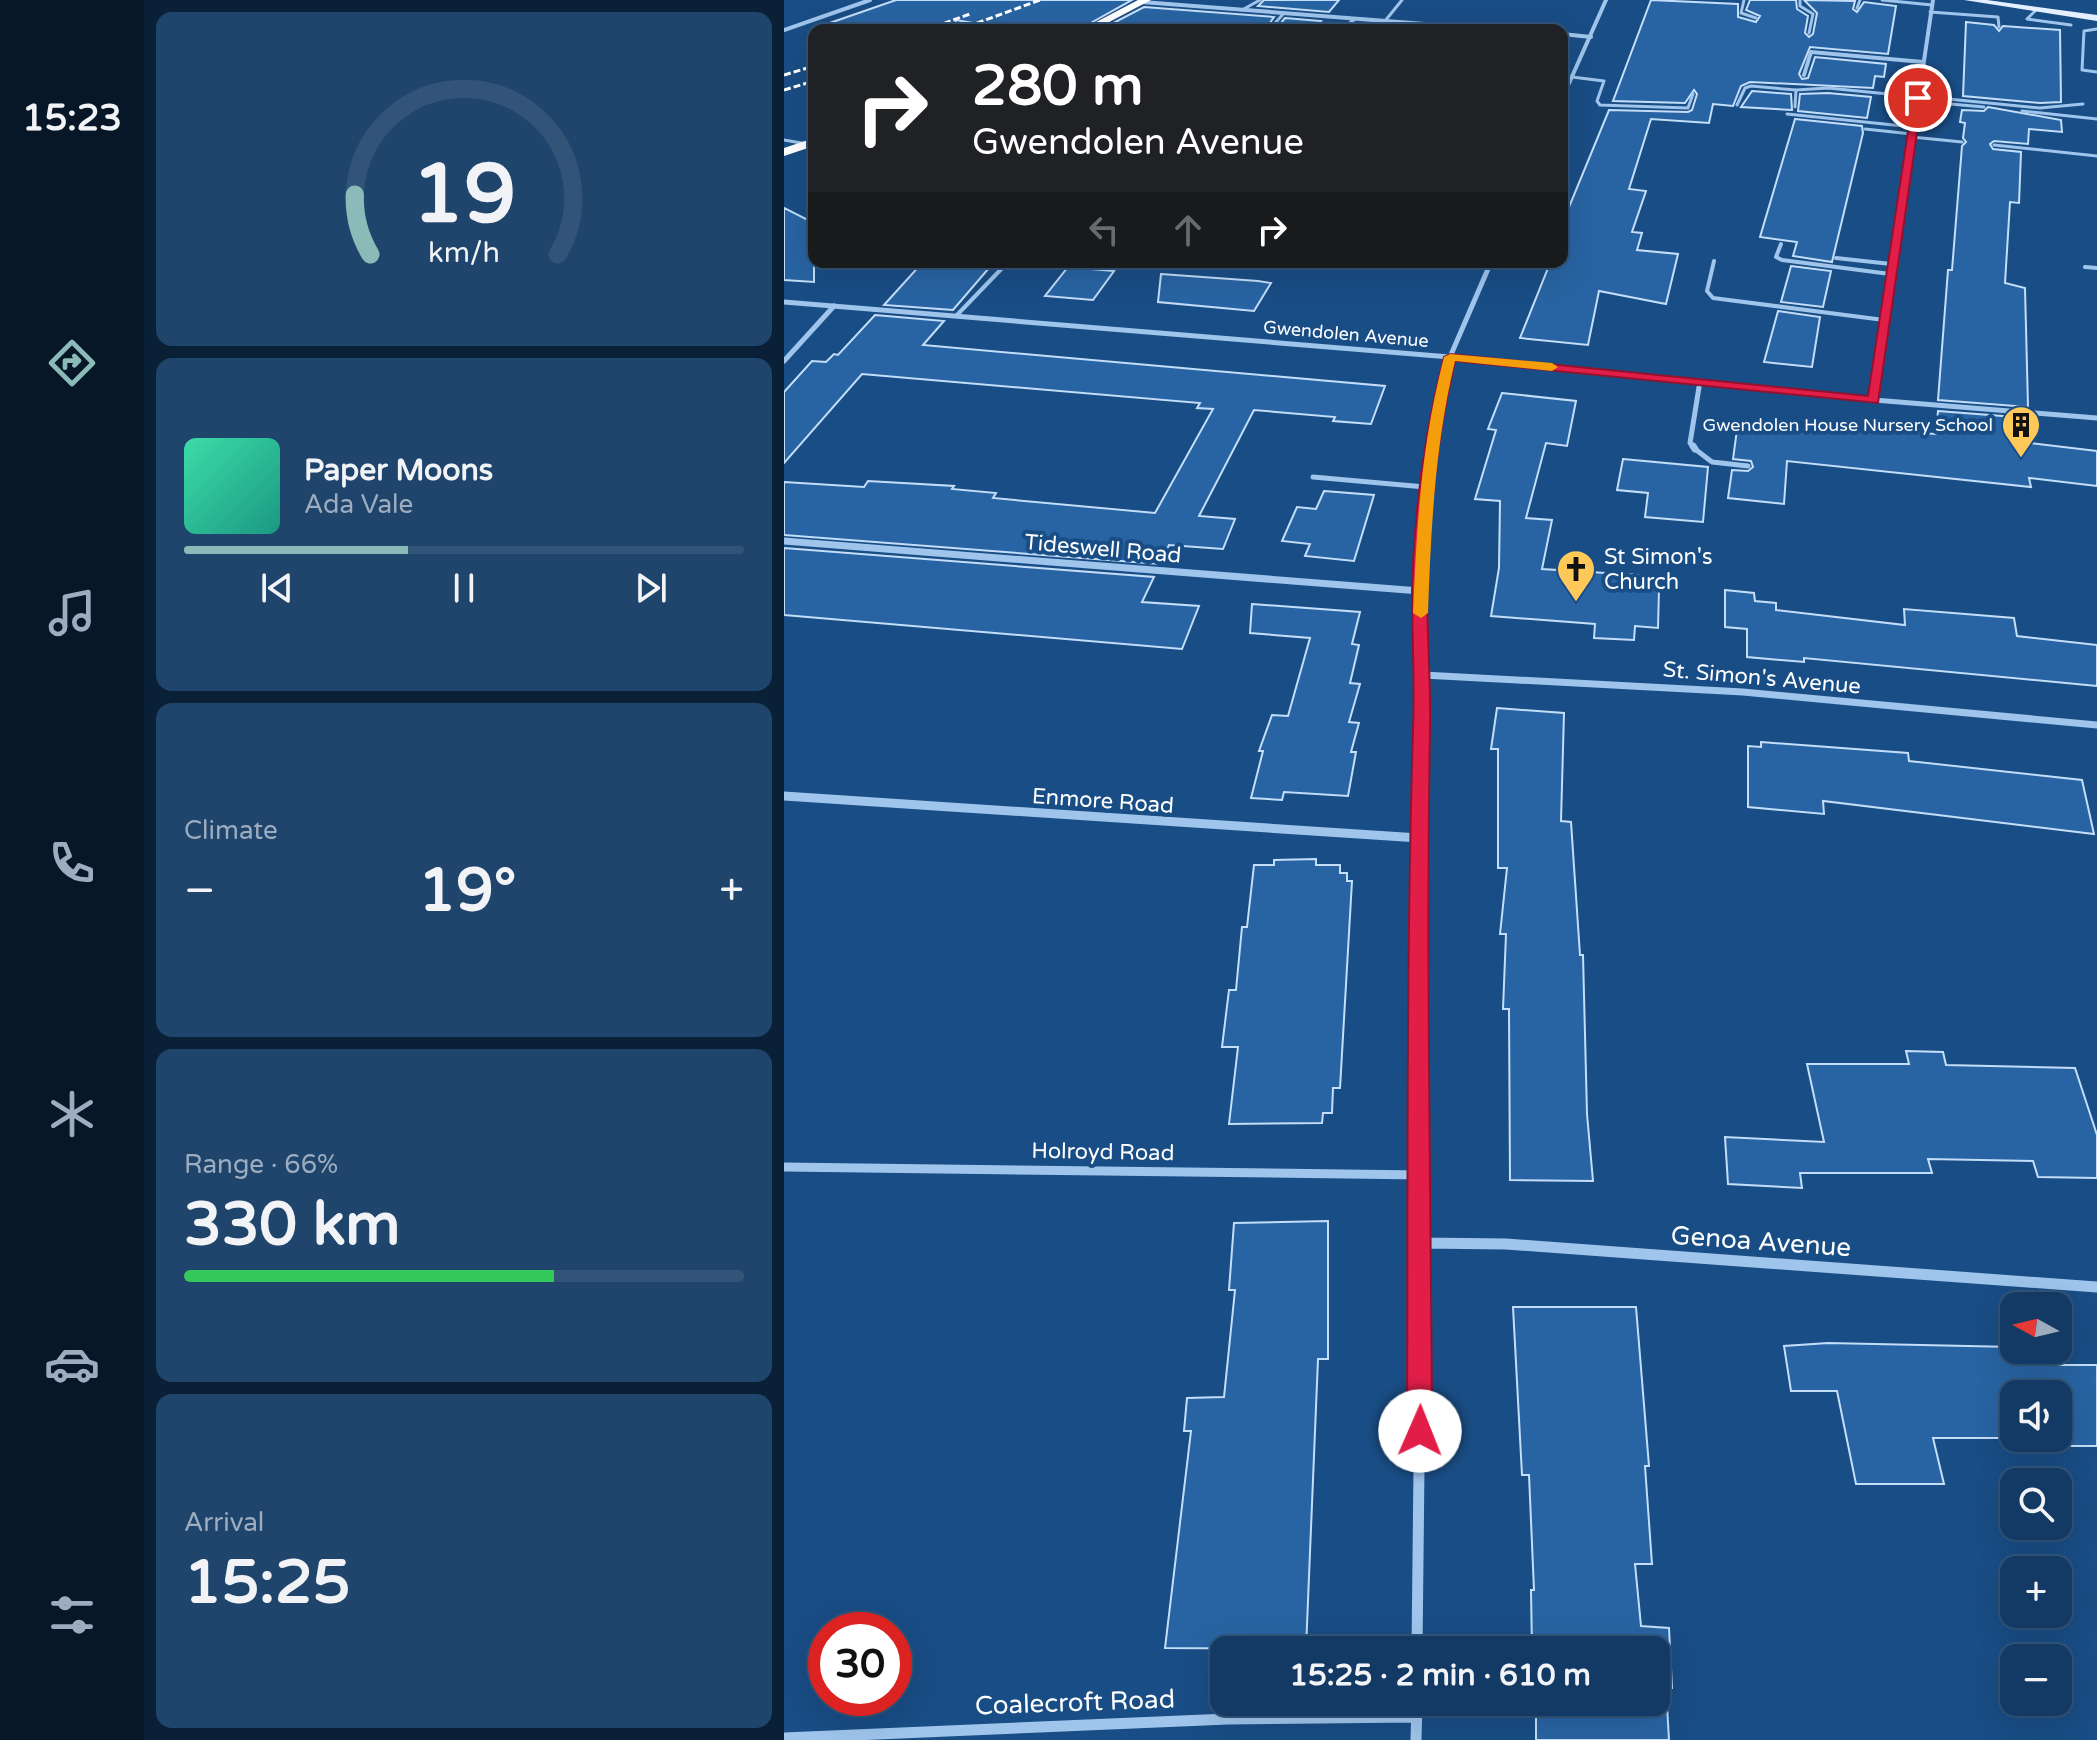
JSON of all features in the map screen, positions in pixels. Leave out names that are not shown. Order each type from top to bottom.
[{"type":"highway","points":[[1098,24],[1144,1]]},
{"type":"highway","points":[[784,152],[808,144]]},
{"type":"main road","points":[[1968,0],[2097,18]]},
{"type":"street","points":[[784,30],[870,0]]},
{"type":"street","points":[[1568,86],[1606,0]]},
{"type":"street","points":[[1144,1],[1424,24]]},
{"type":"street","points":[[1874,400],[1891,264],[1932,5]]},
{"type":"street","points":[[1349,24],[1354,19]]},
{"type":"street","points":[[1568,35],[1591,37]]},
{"type":"street","points":[[1804,75],[1811,52],[1923,62]]},
{"type":"street","points":[[1417,1636],[1422,1243],[1419,838],[1423,675],[1420,591],[1425,487],[1435,416],[1450,357],[1488,268]]},
{"type":"street","name":"Gwendolen Avenue","points":[[784,302],[1450,357],[1874,400],[2097,418]]},
{"type":"street","points":[[784,361],[834,306]]},
{"type":"street","points":[[1695,449],[1690,443],[1700,381]]},
{"type":"street","name":"Tideswell Road","points":[[784,541],[1420,591]]},
{"type":"street","name":"St. Simon's Avenue","points":[[1423,675],[1743,692],[2097,725]]},
{"type":"street","name":"Enmore Road","points":[[784,796],[1419,838]]},
{"type":"street","name":"Holroyd Road","points":[[784,1167],[1422,1175]]},
{"type":"street","name":"Genoa Avenue","points":[[1422,1243],[1506,1244],[2097,1287]]},
{"type":"street","points":[[1416,1717],[1416,1740]]},
{"type":"street","name":"Coalecroft Road","points":[[784,1738],[1228,1719],[1416,1717]]},
{"type":"lane","points":[[1242,10],[1260,0]]},
{"type":"lane","points":[[1385,21],[1402,0]]},
{"type":"lane","points":[[1744,0],[1741,13],[1756,18]]},
{"type":"lane","points":[[1800,0],[1800,6],[1813,14],[1809,33]]},
{"type":"lane","points":[[1857,8],[1860,0]]},
{"type":"lane","points":[[1882,0],[1998,17],[1999,27]]},
{"type":"lane","points":[[2036,10],[2027,19],[2071,25]]},
{"type":"lane","points":[[1274,24],[1284,13]]},
{"type":"lane","points":[[2081,79],[2084,31],[2097,29]]},
{"type":"lane","points":[[2082,70],[2097,72]]},
{"type":"lane","points":[[1572,77],[1604,81],[1597,101],[1600,105],[1675,110],[1688,108],[1693,94]]},
{"type":"lane","points":[[1737,105],[1745,88],[1751,86],[1796,90],[1828,88],[1984,107]]},
{"type":"lane","points":[[1795,107],[1796,90]]},
{"type":"lane","points":[[1918,98],[2040,108],[2083,104]]},
{"type":"lane","points":[[2022,111],[2097,119]]},
{"type":"lane","points":[[1787,114],[1913,127]]},
{"type":"lane","points":[[1865,129],[1962,142]]},
{"type":"lane","points":[[784,140],[808,143]]},
{"type":"lane","points":[[1994,145],[2097,156]]},
{"type":"lane","points":[[1781,244],[1776,257],[1782,260],[1890,274]]},
{"type":"lane","points":[[1836,258],[1891,264]]},
{"type":"lane","points":[[1714,261],[1707,291],[1713,298],[1884,320]]},
{"type":"lane","points":[[2085,267],[2097,268]]},
{"type":"lane","points":[[957,315],[1002,268]]},
{"type":"lane","points":[[1695,449],[1712,462],[1748,466]]},
{"type":"lane","points":[[1313,477],[1425,487]]},
{"type":"building","points":[[896,0],[1132,0],[1089,24],[978,24],[956,20],[955,24],[827,24]]},
{"type":"building","points":[[1264,0],[1339,0],[1329,12],[1258,6]]},
{"type":"building","points":[[1651,0],[1738,4],[1738,17],[1756,22],[1760,16],[1746,10],[1750,0],[1796,0],[1797,9],[1808,16],[1805,33],[1809,37],[1813,34],[1817,13],[1804,0],[1855,1],[1853,9],[1857,12],[1864,2],[1896,6],[1888,54],[1810,47],[1799,74],[1802,79],[1808,78],[1815,57],[1886,64],[1884,77],[1875,76],[1873,88],[1750,82],[1741,86],[1733,106],[1713,104],[1709,123],[1651,119],[1629,189],[1646,191],[1632,232],[1642,233],[1637,250],[1678,254],[1666,304],[1599,291],[1588,345],[1520,338],[1548,268],[1568,268],[1568,209],[1609,110],[1688,112],[1692,110],[1697,94],[1694,90],[1685,103],[1613,101]]},
{"type":"building","points":[[1144,7],[1274,17],[1269,24],[1111,24]]},
{"type":"building","points":[[1285,18],[1321,21],[1318,24],[1280,24]]},
{"type":"building","points":[[1966,22],[1994,25],[1999,31],[2003,26],[2060,30],[2061,102],[1963,96]]},
{"type":"building","points":[[1752,91],[1791,94],[1792,110],[1741,107]]},
{"type":"building","points":[[1800,94],[1871,97],[1867,118],[1798,111]]},
{"type":"building","points":[[1988,107],[2061,120],[2062,132],[2029,129],[2028,144],[1994,141],[1990,144],[1993,149],[2021,152],[2019,203],[2010,202],[2005,283],[2025,288],[2028,407],[1938,400],[1948,270],[1952,270],[1962,146],[1966,142],[1963,138],[1965,123],[1960,122],[1962,110],[1984,111]]},
{"type":"building","points":[[1795,119],[1862,126],[1863,133],[1832,262],[1793,256],[1797,242],[1760,237]]},
{"type":"building","points":[[784,208],[808,220],[808,268],[814,268],[814,282],[784,280]]},
{"type":"building","points":[[1791,266],[1831,271],[1823,307],[1781,302]]},
{"type":"building","points":[[917,268],[989,268],[953,310],[884,305]]},
{"type":"building","points":[[1067,268],[1114,271],[1093,300],[1045,296]]},
{"type":"building","points":[[1161,274],[1271,283],[1254,311],[1158,302]]},
{"type":"building","points":[[1778,311],[1820,317],[1812,367],[1764,362]]},
{"type":"building","points":[[875,315],[944,321],[923,345],[1385,386],[1371,424],[1333,421],[1335,417],[1254,410],[1199,516],[1235,519],[1223,549],[1169,545],[1160,564],[784,535],[784,482],[864,487],[868,481],[954,486],[952,489],[996,493],[993,498],[1155,513],[1213,409],[1197,408],[1200,403],[862,374],[784,463],[784,392],[812,361],[826,362],[834,354],[838,355]]},
{"type":"building","points":[[1502,393],[1576,401],[1567,446],[1546,443],[1526,518],[1552,520],[1542,569],[1638,575],[1638,588],[1659,589],[1658,628],[1635,626],[1634,640],[1594,638],[1595,624],[1491,616],[1499,568],[1500,501],[1475,499],[1496,430],[1488,429]]},
{"type":"building","points":[[1938,411],[2028,418],[2029,443],[2097,451],[2097,486],[2029,478],[2031,487],[1787,461],[1784,504],[1728,498],[1732,470],[1748,471],[1753,467],[1751,461],[1733,459],[1738,422],[1810,429],[1811,419],[1872,426],[1872,430],[1936,434]]},
{"type":"building","points":[[1623,459],[1708,467],[1703,522],[1645,517],[1648,493],[1617,490]]},
{"type":"building","points":[[1324,491],[1374,495],[1354,561],[1305,556],[1310,544],[1282,541],[1297,507],[1316,509]]},
{"type":"building","points":[[784,548],[1154,577],[1142,602],[1199,606],[1182,649],[784,615]]},
{"type":"building","points":[[1725,590],[1754,593],[1755,601],[1776,603],[1776,610],[1905,625],[1904,609],[2014,618],[2017,636],[2097,645],[2097,686],[1804,658],[1804,662],[1747,657],[1747,629],[1725,627]]},
{"type":"building","points":[[1252,604],[1360,612],[1352,644],[1359,645],[1350,683],[1360,684],[1349,722],[1359,723],[1351,752],[1356,752],[1348,796],[1284,792],[1282,800],[1251,798],[1263,751],[1259,751],[1272,715],[1288,716],[1310,638],[1250,633]]},
{"type":"building","points":[[1497,708],[1564,713],[1561,821],[1571,822],[1580,955],[1583,955],[1587,1114],[1593,1181],[1510,1180],[1509,1009],[1503,1009],[1506,934],[1500,934],[1507,868],[1498,868],[1498,749],[1491,749]]},
{"type":"building","points":[[1761,742],[1908,753],[1909,761],[2082,780],[2094,834],[1823,801],[1824,814],[1748,807],[1748,746],[1761,747]]},
{"type":"building","points":[[1316,859],[1316,865],[1340,865],[1340,873],[1347,873],[1347,881],[1352,881],[1340,1088],[1333,1088],[1332,1113],[1323,1113],[1322,1123],[1229,1124],[1238,1047],[1222,1047],[1229,990],[1236,990],[1242,927],[1247,927],[1254,865],[1274,865],[1274,860]]},
{"type":"building","points":[[1906,1051],[1943,1052],[1946,1065],[2075,1068],[2097,1135],[2097,1178],[2038,1177],[2033,1161],[1928,1159],[1932,1173],[1800,1173],[1802,1188],[1728,1184],[1725,1137],[1824,1142],[1807,1064],[1909,1064]]},
{"type":"building","points":[[1328,1221],[1328,1359],[1318,1359],[1307,1636],[1210,1636],[1210,1648],[1165,1648],[1191,1431],[1184,1431],[1187,1398],[1224,1397],[1235,1290],[1229,1290],[1234,1223]]},
{"type":"building","points":[[1513,1307],[1636,1307],[1649,1466],[1645,1466],[1652,1564],[1635,1564],[1641,1626],[1669,1628],[1669,1636],[1532,1636],[1531,1590],[1534,1590],[1529,1475],[1522,1475]]},
{"type":"building","points":[[1828,1343],[2000,1347],[2000,1364],[2097,1365],[2097,1446],[2072,1446],[2072,1380],[2000,1380],[2000,1438],[1933,1438],[1944,1484],[1856,1484],[1837,1391],[1791,1391],[1784,1346]]},
{"type":"building","points":[[1536,1716],[1668,1716],[1669,1740],[1536,1740]]},
{"type":"railway","points":[[974,24],[1040,0]]},
{"type":"railway","points":[[942,24],[970,14]]},
{"type":"railway","points":[[784,75],[808,68]]},
{"type":"railway","points":[[784,90],[808,83]]},
{"type":"slow traffic","points":[[1421,613],[1425,487],[1435,416],[1450,357],[1552,367]]},
{"type":"place","name":"Gwendolen House Nursery School","points":[[2021,459]]},
{"type":"place","name":"St Simon's Church","points":[[1576,603]]},
{"type":"route","points":[[1420,1431],[1419,838],[1423,675],[1420,591],[1425,487],[1435,416],[1450,357],[1874,400],[1918,98]]}]
